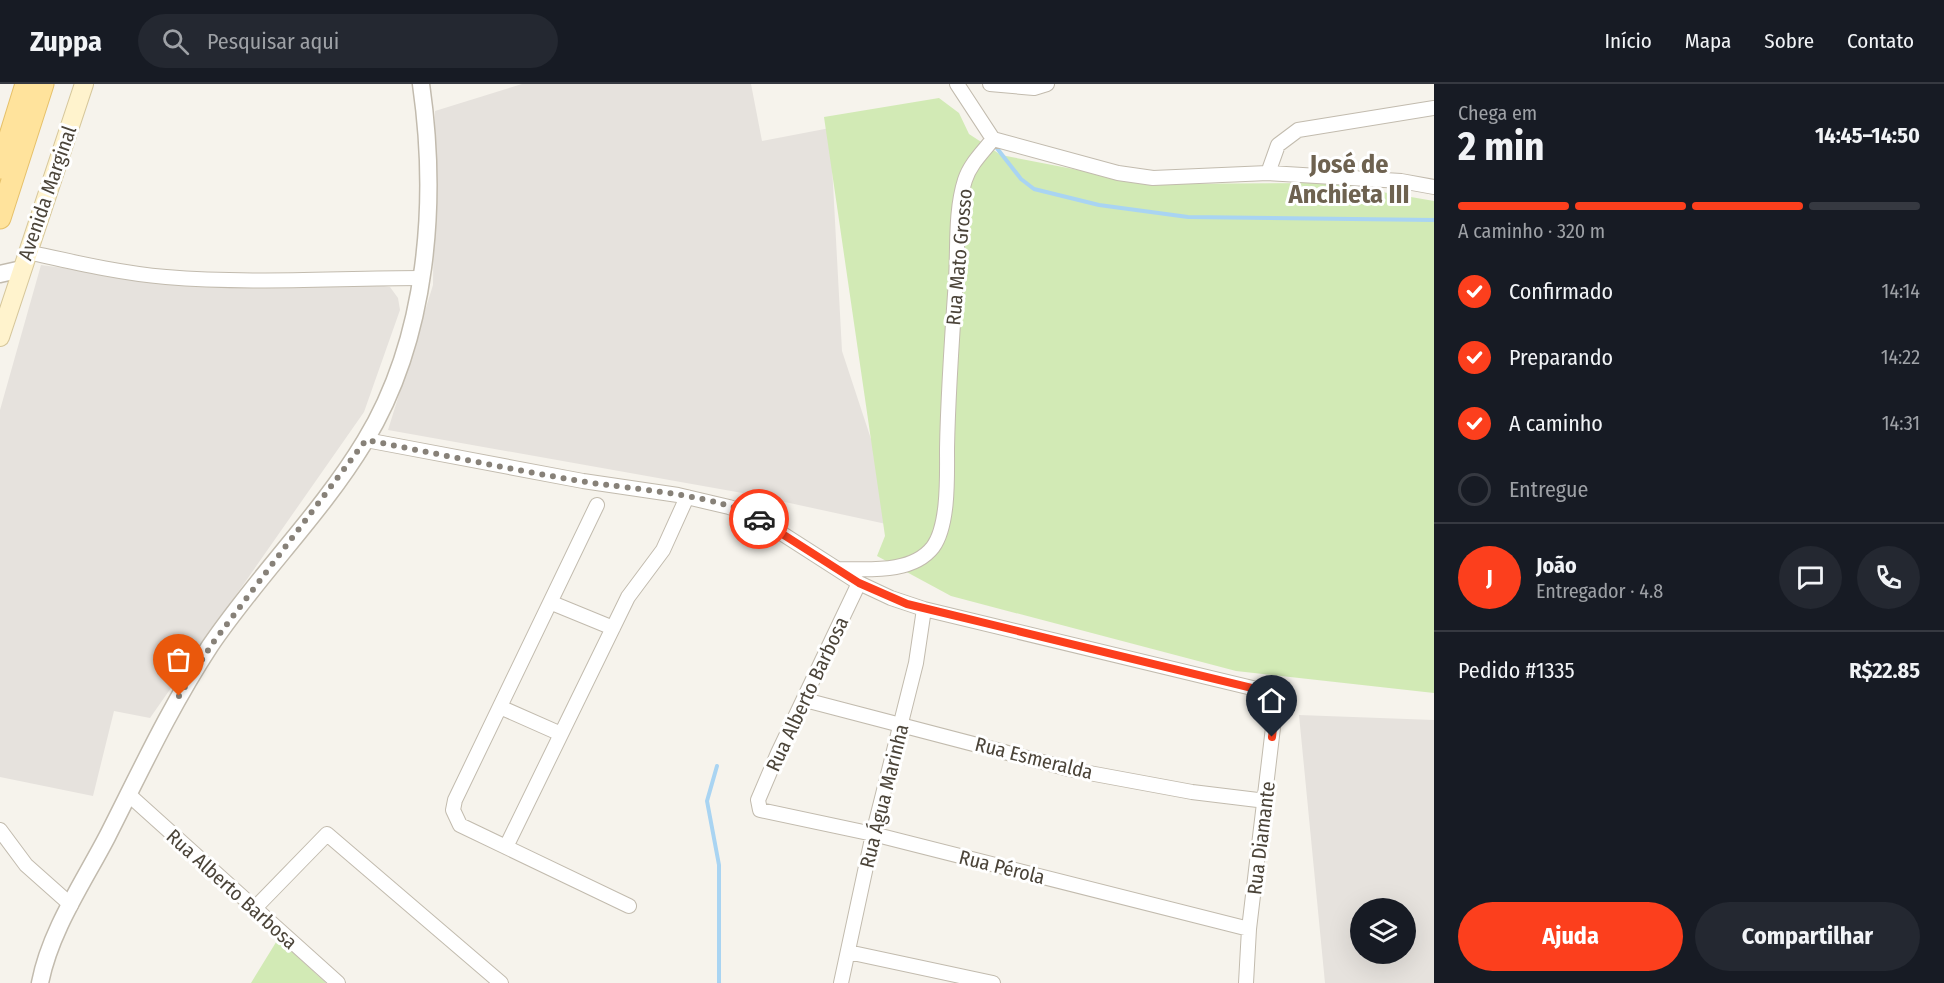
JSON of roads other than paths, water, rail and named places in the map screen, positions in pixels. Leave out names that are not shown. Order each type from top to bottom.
[{"type":"main road","points":[[0,168],[26,84]]},
{"type":"main road","points":[[0,218],[43,84]]},
{"type":"main road","name":"Avenida Marginal","points":[[0,337],[84,84]]},
{"type":"street","points":[[40,983],[47,957],[71,905],[163,724],[212,644],[366,440],[399,371],[421,278],[427,217],[428,139],[422,84]]},
{"type":"street","points":[[957,84],[993,139],[1118,173],[1154,178],[1268,173],[1401,181],[1434,187]]},
{"type":"street","points":[[990,84],[1034,88],[1047,84]]},
{"type":"street","points":[[1268,173],[1278,145],[1298,130],[1434,108]]},
{"type":"street","name":"Rua Mato Grosso","points":[[838,569],[895,567],[915,560],[933,547],[941,528],[946,490],[948,383],[959,219],[965,181],[973,163],[993,139]]},
{"type":"street","points":[[0,274],[24,261],[165,277],[223,280],[421,278]]},
{"type":"street","points":[[366,440],[583,481],[687,497],[753,515],[859,583],[924,609]]},
{"type":"street","points":[[506,847],[628,597],[663,549],[687,497]]},
{"type":"street","points":[[597,505],[552,603],[454,800],[453,810],[460,825],[629,906]]},
{"type":"street","name":"Rua Alberto Barbosa","points":[[758,805],[778,753],[859,583]]},
{"type":"street","points":[[552,603],[613,628]]},
{"type":"street","name":"Rua Diamante","points":[[924,609],[1277,694],[1249,929],[1246,983]]},
{"type":"street","name":"Rua Água Marinha","points":[[841,983],[873,834],[901,724],[924,609]]},
{"type":"street","name":"Rua Esmeralda","points":[[805,699],[1073,770],[1192,792],[1266,801]]},
{"type":"street","points":[[500,707],[561,734]]},
{"type":"street","name":"Rua Alberto Barbosa","points":[[128,794],[338,983]]},
{"type":"street","name":"Rua Pérola","points":[[758,805],[765,812],[873,834],[1249,929]]},
{"type":"street","points":[[0,830],[26,865],[71,905]]},
{"type":"street","points":[[254,909],[327,834],[501,983]]},
{"type":"street","points":[[848,952],[993,983]]},
{"type":"waterway","points":[[996,147],[1021,179],[1034,189],[1099,205],[1188,217],[1434,220]]},
{"type":"waterway","points":[[717,766],[707,801],[719,865],[719,983]]},
{"type":"district","name":"José de Anchieta III","points":[[1349,178]]}]
